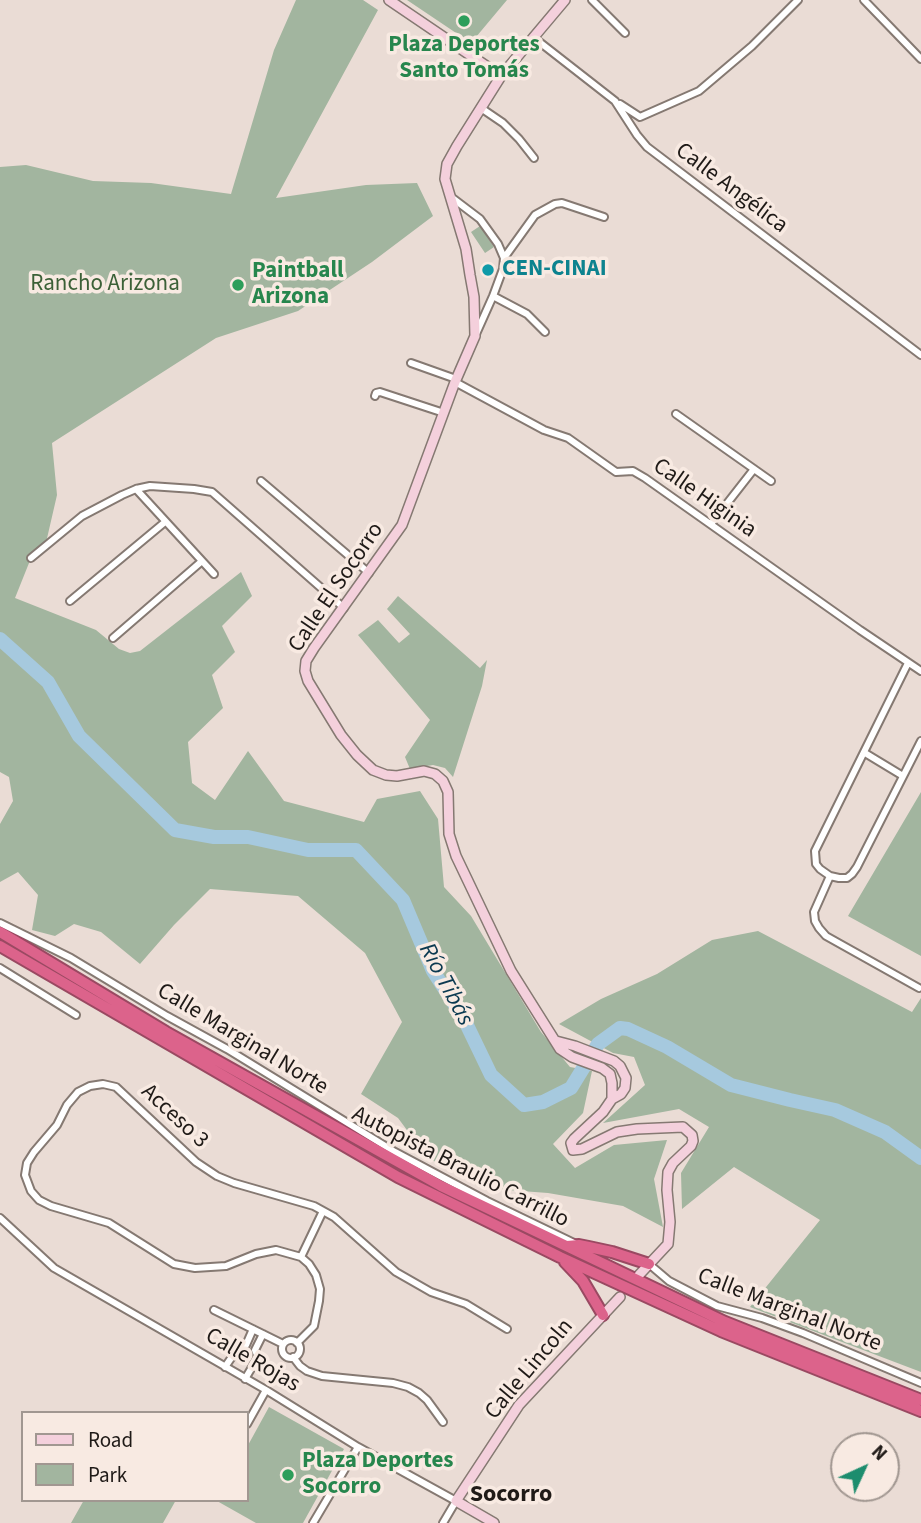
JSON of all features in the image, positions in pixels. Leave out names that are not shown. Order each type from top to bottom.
[{"type":"highway","name":"Autopista Braulio Carrillo","points":[[0,932],[166,1032],[563,1252],[721,1331],[921,1411]]},
{"type":"highway","name":"Autopista Braulio Carrillo","points":[[0,946],[398,1177],[725,1322],[921,1400]]},
{"type":"highway","points":[[603,1315],[563,1252],[579,1245],[649,1264]]},
{"type":"street","points":[[389,0],[501,76]]},
{"type":"street","name":"Calle El Socorro","points":[[565,0],[501,76],[447,164],[445,179],[466,248],[471,275],[475,336],[402,526],[306,661],[305,671],[308,681],[341,735],[356,755],[373,769],[386,775],[397,776],[424,771],[435,774],[443,781],[448,792],[449,834],[456,856],[510,971],[560,1049],[572,1057],[606,1070],[611,1078],[612,1100]]},
{"type":"street","points":[[592,0],[625,33]]},
{"type":"street","points":[[629,122],[699,91],[752,46],[798,0]]},
{"type":"street","points":[[864,0],[921,59]]},
{"type":"street","name":"Calle Angélica","points":[[533,37],[615,101],[636,135],[647,147],[921,355]]},
{"type":"street","points":[[615,101],[640,117]]},
{"type":"street","points":[[481,108],[503,123],[534,158]]},
{"type":"street","points":[[450,196],[480,219],[505,258]]},
{"type":"street","points":[[475,336],[493,296],[505,258],[536,215],[562,203],[604,217]]},
{"type":"street","points":[[493,296],[527,314],[545,332]]},
{"type":"street","name":"Calle Higinia","points":[[411,363],[456,380],[544,430],[568,438],[616,472],[633,471],[639,474],[921,671]]},
{"type":"street","points":[[375,396],[380,392],[444,413]]},
{"type":"street","points":[[676,414],[771,481]]},
{"type":"street","points":[[711,524],[754,469]]},
{"type":"street","points":[[261,481],[369,573]]},
{"type":"street","points":[[31,558],[82,516],[136,489],[150,486],[194,489],[212,492],[344,608]]},
{"type":"street","points":[[136,489],[214,574]]},
{"type":"street","points":[[70,601],[165,522]]},
{"type":"street","points":[[113,638],[202,562]]},
{"type":"street","points":[[908,663],[815,851],[816,864],[820,869],[839,878],[852,874],[921,741]]},
{"type":"street","points":[[865,753],[903,776]]},
{"type":"street","points":[[830,876],[814,912],[819,928],[826,936],[919,988]]},
{"type":"street","name":"Calle Marginal Norte","points":[[0,923],[71,958],[395,1152],[579,1245]]},
{"type":"street","points":[[0,968],[76,1015]]},
{"type":"street","points":[[556,1041],[605,1057],[620,1066],[626,1078],[623,1092],[574,1139],[571,1143],[573,1150],[582,1149],[617,1132],[637,1129],[682,1127],[692,1135],[691,1146],[673,1163],[668,1172],[668,1244],[639,1275]]},
{"type":"street","name":"Acceso 3","points":[[301,1256],[276,1250],[212,1268],[174,1264],[109,1223],[38,1200],[25,1175],[27,1163],[57,1125],[67,1105],[78,1092],[103,1084],[116,1087],[187,1154],[217,1176],[314,1206],[334,1217],[396,1272],[431,1292],[466,1304],[507,1329]]},
{"type":"street","points":[[297,1343],[314,1326],[319,1301],[320,1289],[316,1275],[301,1256],[323,1211]]},
{"type":"street","name":"Calle Rojas","points":[[0,1218],[54,1268],[358,1447],[494,1523]]},
{"type":"street","name":"Calle Marginal Norte","points":[[649,1264],[668,1281],[717,1306],[803,1333],[921,1382]]},
{"type":"street","points":[[603,1315],[620,1297]]},
{"type":"street","points":[[214,1310],[283,1344]]},
{"type":"street","name":"Calle Lincoln","points":[[443,1523],[519,1405],[603,1315]]},
{"type":"street","points":[[225,1367],[238,1348],[246,1345],[253,1329]]},
{"type":"street","points":[[245,1379],[258,1357],[256,1350],[263,1334]]},
{"type":"street","points":[[283,1344],[290,1340],[297,1343]]},
{"type":"street","points":[[283,1344],[284,1354],[293,1357],[299,1352],[297,1343]]},
{"type":"street","points":[[246,1345],[256,1350]]},
{"type":"street","points":[[293,1357],[307,1371],[322,1376],[408,1387],[427,1400],[443,1422]]},
{"type":"street","points":[[248,1422],[266,1391]]},
{"type":"street","points":[[313,1523],[358,1447]]},
{"type":"green space","name":"Rancho Arizona","points":[[296,0],[363,0],[378,10],[276,198],[366,185],[417,183],[433,216],[372,262],[298,311],[216,338],[52,443],[57,495],[45,547],[31,558],[15,598],[96,630],[119,649],[130,653],[140,651],[241,572],[252,596],[222,626],[235,652],[212,675],[223,708],[188,742],[192,783],[215,800],[248,751],[284,801],[364,822],[377,799],[420,791],[438,819],[444,887],[471,916],[541,1032],[570,1067],[592,1071],[583,1113],[553,1144],[575,1168],[614,1145],[667,1140],[654,1179],[663,1227],[623,1206],[548,1193],[481,1188],[427,1157],[398,1118],[361,1094],[402,1022],[365,953],[298,896],[210,889],[140,964],[101,932],[74,924],[55,936],[32,930],[38,895],[18,872],[0,882],[0,824],[13,801],[9,777],[0,772],[0,167],[26,165],[93,181],[151,183],[231,194],[274,50]]},
{"type":"green space","name":"Plaza Deportes Santo Tomás","points":[[407,0],[507,0],[471,43]]},
{"type":"green space","points":[[480,226],[494,247],[485,253],[471,232]]},
{"type":"green space","points":[[398,596],[480,668],[487,660],[482,686],[453,777],[445,768],[433,765],[410,769],[405,757],[430,720],[358,635],[378,620],[399,643],[410,634],[387,609]]},
{"type":"green space","points":[[921,792],[921,956],[848,916]]},
{"type":"green space","points":[[758,931],[912,1012],[921,998],[921,1372],[750,1307],[820,1220],[734,1167],[682,1209],[681,1173],[709,1127],[679,1109],[603,1123],[645,1085],[634,1057],[613,1053],[559,1024],[601,999],[657,974],[712,940]]},
{"type":"green space","name":"Plaza Deportes Socorro","points":[[269,1407],[344,1449],[303,1523],[256,1523],[219,1502],[248,1502],[248,1445]]},
{"type":"green space","points":[[83,1502],[175,1502],[163,1523],[71,1523]]},
{"type":"waterway","name":"Río Tibás","points":[[0,639],[48,682],[79,736],[175,830],[214,837],[248,837],[308,850],[356,850],[403,900],[433,971],[464,1019],[491,1075],[524,1105],[543,1102],[571,1088],[598,1044],[620,1028],[628,1029],[667,1047],[731,1085],[835,1110],[885,1132],[921,1158]]},
{"type":"place","name":"Plaza Deportes Santo Tomás","points":[[464,21]]},
{"type":"place","name":"CEN-CINAI","points":[[488,270]]},
{"type":"place","name":"Paintball Arizona","points":[[238,285]]},
{"type":"place","name":"Plaza Deportes Socorro","points":[[288,1475]]},
{"type":"district","name":"Socorro","points":[[511,1496]]}]
